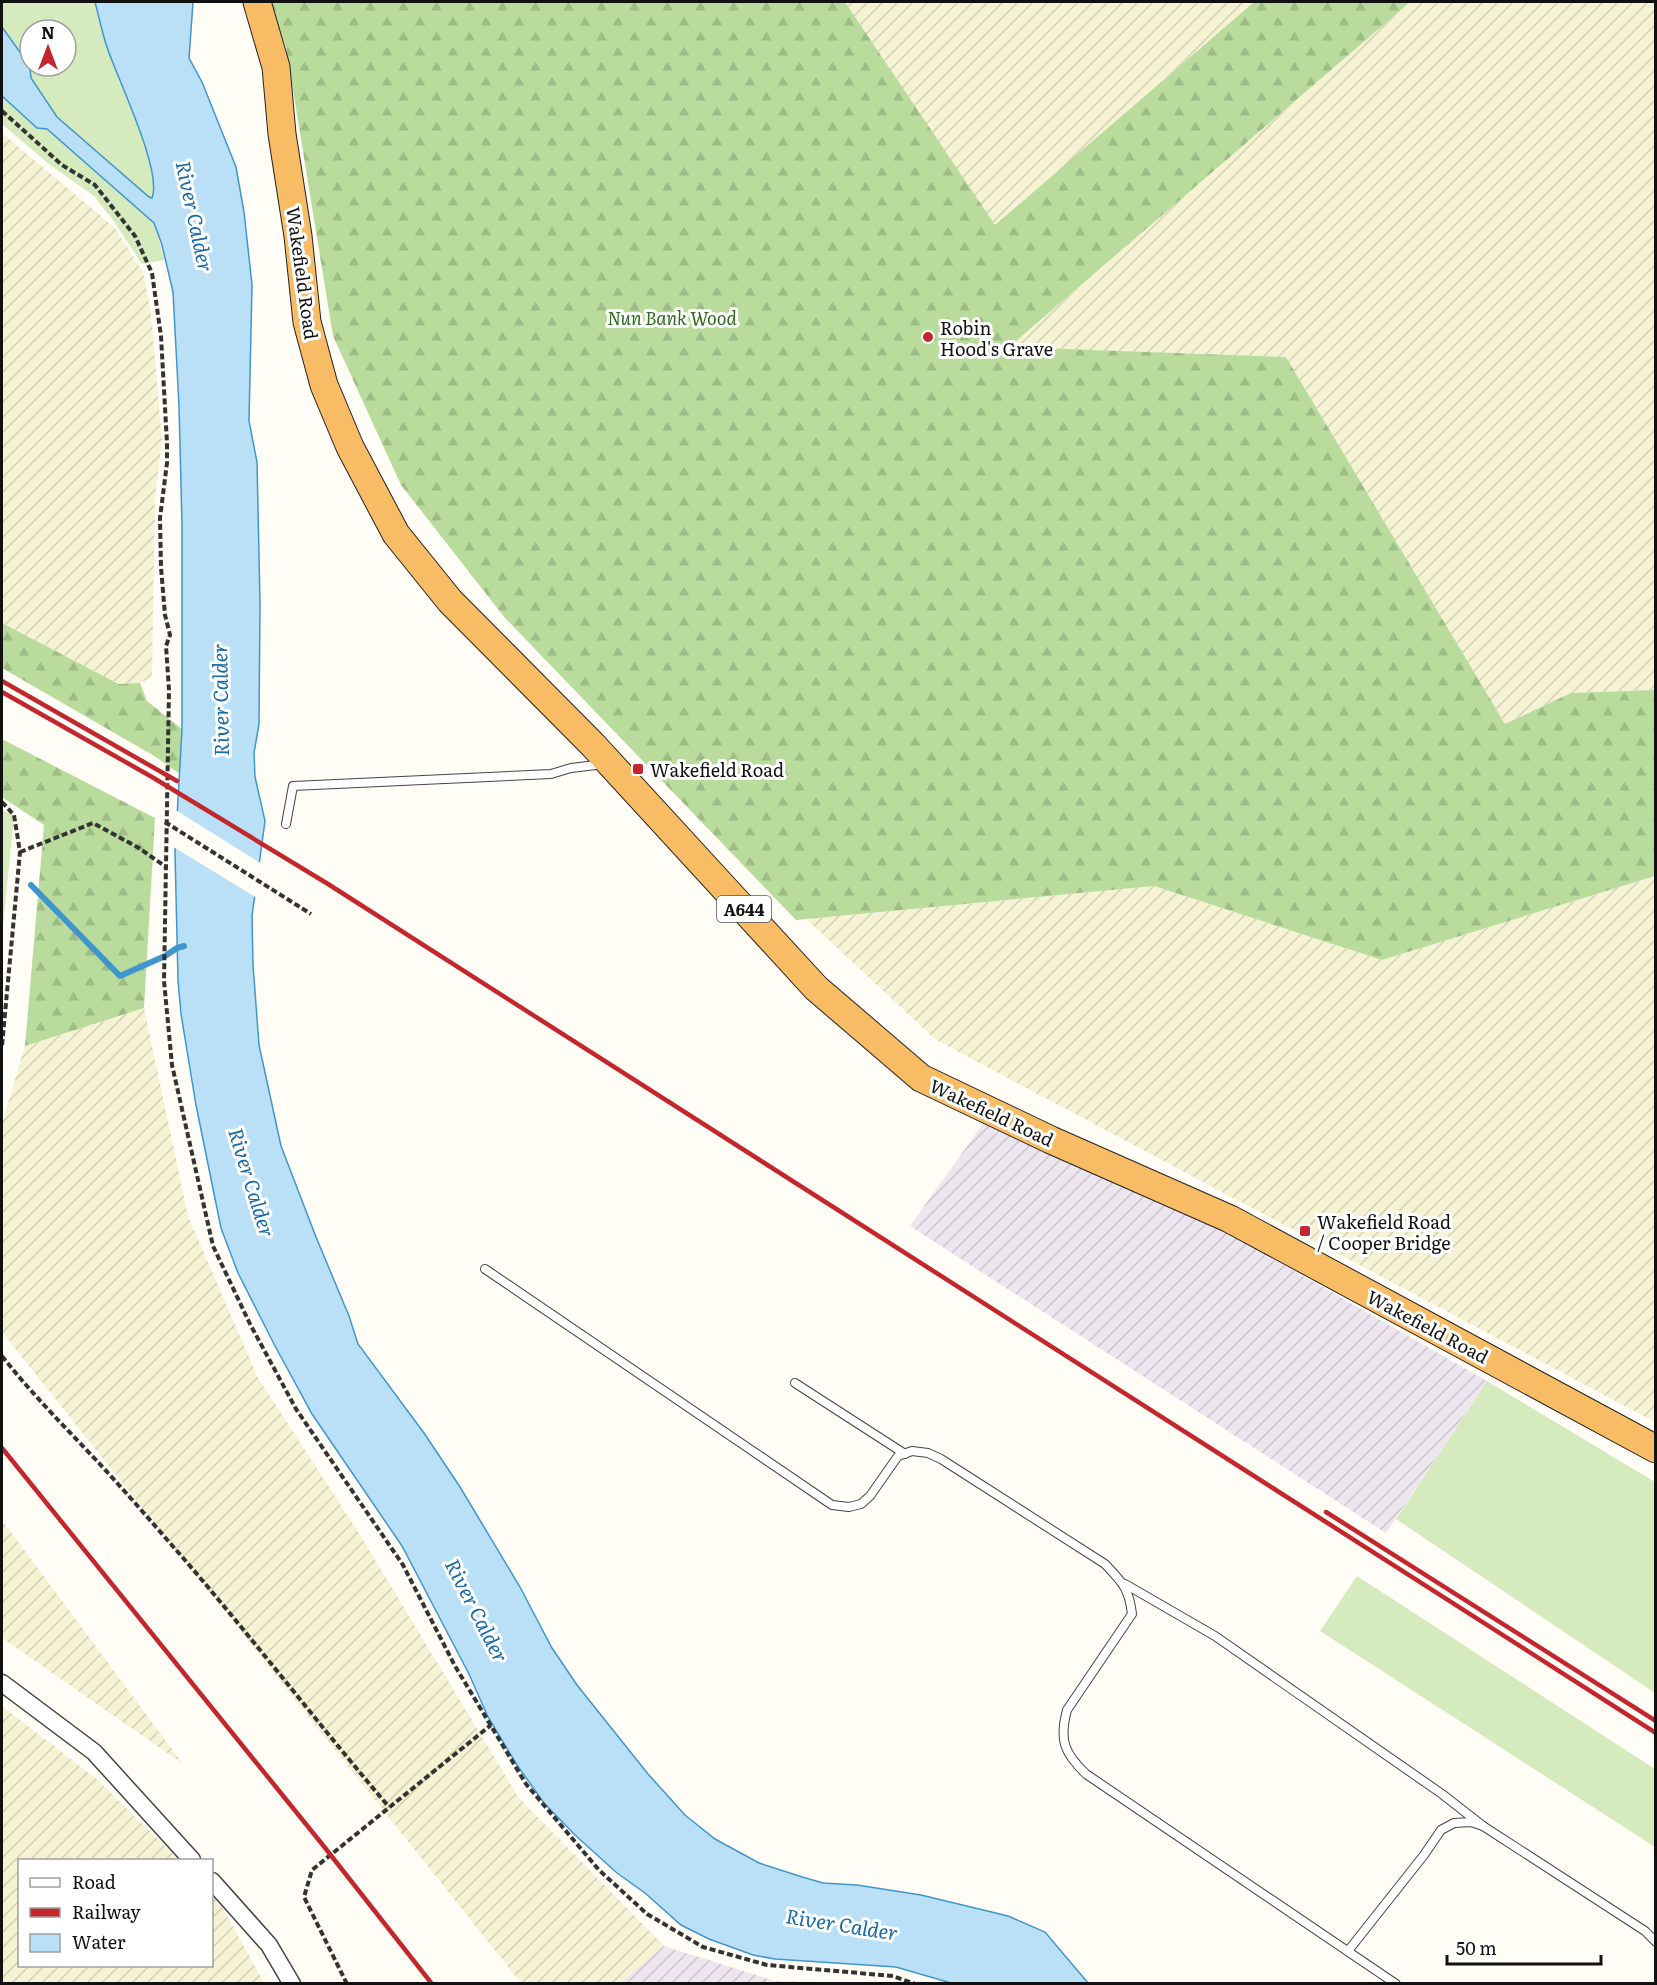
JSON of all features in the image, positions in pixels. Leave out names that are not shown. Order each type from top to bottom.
[{"type":"highway","name":"Wakefield Road","points":[[256,2],[276,67],[282,134],[298,236],[307,322],[324,385],[350,447],[396,534],[450,601],[610,763],[816,988],[921,1078],[1051,1140],[1230,1219],[1656,1449]]},
{"type":"street","points":[[2,1683],[94,1752],[191,1859]]},
{"type":"street","points":[[213,1882],[269,1945],[292,1983]]},
{"type":"lane","points":[[286,824],[293,786],[551,774],[571,768],[610,763]]},
{"type":"lane","points":[[485,1269],[832,1505],[849,1507],[861,1504],[870,1496],[898,1456],[912,1451],[928,1453],[941,1459],[1105,1564],[1124,1584],[1215,1636],[1442,1794],[1483,1826],[1645,1931],[1656,1942]]},
{"type":"lane","points":[[795,1383],[904,1454]]},
{"type":"lane","points":[[1124,1584],[1130,1598],[1132,1614],[1067,1710],[1062,1728],[1064,1747],[1074,1762],[1086,1774],[1396,1983]]},
{"type":"lane","points":[[1348,1951],[1441,1830],[1454,1823],[1471,1822],[1483,1826]]},
{"type":"path","points":[[2,111],[62,165],[95,185],[135,236],[152,273],[160,336],[167,443],[167,463],[160,518],[165,615],[170,635],[166,646],[169,690],[164,981],[172,1065],[213,1246],[250,1324],[296,1409],[403,1564],[455,1666],[526,1784],[599,1870],[647,1914],[703,1947],[767,1965],[893,1976],[915,1983]]},
{"type":"path","points":[[2,802],[14,815],[20,852],[2,1046]]},
{"type":"path","points":[[165,822],[311,914]]},
{"type":"path","points":[[20,852],[93,823],[139,848],[167,868]]},
{"type":"path","points":[[2,1356],[21,1381],[99,1463],[183,1558],[389,1808]]},
{"type":"path","points":[[347,1983],[304,1897],[312,1870],[491,1725]]},
{"type":"shaded area","points":[[845,2],[1254,2],[995,226]]},
{"type":"shaded area","points":[[1410,2],[1655,2],[1655,690],[1571,693],[1505,724],[1286,357],[1008,348]]},
{"type":"shaded area","points":[[2,133],[115,228],[143,272],[151,313],[162,442],[155,497],[152,677],[140,683],[120,684],[2,623]]},
{"type":"shaded area","points":[[1655,876],[1655,1422],[936,1040],[806,919],[1154,886],[1382,960]]},
{"type":"shaded area","points":[[144,1008],[188,1216],[258,1378],[357,1530],[519,1798],[664,1946],[620,1983],[521,1983],[2,1332],[2,1124],[25,1046]]},
{"type":"shaded area","points":[[985,1121],[1228,1233],[1487,1381],[1386,1533],[910,1226]]},
{"type":"shaded area","points":[[2,1520],[183,1764],[2,1638]]},
{"type":"shaded area","points":[[2,1706],[98,1780],[178,1859],[18,1859],[18,1967],[213,1967],[213,1893],[264,1983],[2,1983]]},
{"type":"shaded area","points":[[664,1946],[775,1981],[882,1983],[620,1983]]},
{"type":"green space","points":[[2,2],[95,2],[107,47],[151,167],[154,185],[153,198],[149,197],[57,117],[31,78],[78,78],[78,18],[18,18],[18,49],[2,27]]},
{"type":"green space","name":"Nun Bank Wood","points":[[269,2],[845,2],[995,225],[1254,2],[1410,2],[1009,347],[1286,357],[1505,724],[1571,693],[1655,690],[1655,876],[1382,960],[1154,886],[796,920],[505,618],[401,485],[333,336],[286,47]]},
{"type":"green space","points":[[2,96],[37,128],[47,129],[154,223],[165,260],[142,264],[94,196],[49,164],[2,124]]},
{"type":"green space","points":[[2,623],[119,684],[140,683],[147,701],[182,729],[180,774],[156,757],[2,668]]},
{"type":"green space","points":[[2,739],[155,818],[144,1008],[25,1046],[44,825],[2,797]]},
{"type":"green space","points":[[2,810],[14,815],[2,937]]},
{"type":"green space","points":[[1487,1381],[1655,1482],[1655,1693],[1396,1519]]},
{"type":"green space","points":[[1357,1576],[1655,1769],[1655,1847],[1320,1631]]},
{"type":"water","name":"River Calder","points":[[95,2],[193,2],[189,58],[202,82],[236,167],[244,212],[252,285],[249,421],[257,462],[260,603],[259,724],[254,753],[255,777],[265,821],[252,916],[259,1045],[281,1146],[358,1344],[424,1433],[460,1487],[520,1587],[552,1648],[577,1685],[648,1774],[685,1815],[715,1839],[759,1863],[799,1876],[823,1883],[857,1885],[921,1895],[1008,1916],[1045,1932],[1088,1983],[951,1983],[896,1967],[775,1959],[753,1955],[709,1939],[681,1925],[645,1893],[617,1873],[544,1803],[517,1765],[488,1717],[469,1674],[402,1546],[312,1414],[238,1273],[221,1228],[196,1105],[181,1014],[178,980],[175,852],[182,729],[182,525],[173,292],[162,245],[154,223],[47,129],[37,128],[2,96],[2,27],[18,49],[18,78],[31,78],[57,117],[152,198],[154,185],[151,167],[107,47]]},
{"type":"pier","points":[[174,809],[262,864],[257,898],[172,846]]},
{"type":"waterway","points":[[31,885],[120,976],[184,946]]},
{"type":"railway","points":[[2,681],[177,781]]},
{"type":"railway","points":[[2,692],[152,777],[328,884],[1656,1733]]},
{"type":"railway","points":[[2,1448],[322,1844],[432,1984]]},
{"type":"railway","points":[[1326,1512],[1656,1721]]},
{"type":"place","name":"Robin Hood's Grave","points":[[928,337]]},
{"type":"place","name":"Wakefield Road","points":[[638,769]]},
{"type":"place","name":"Wakefield Road / Cooper Bridge","points":[[1305,1231]]}]
